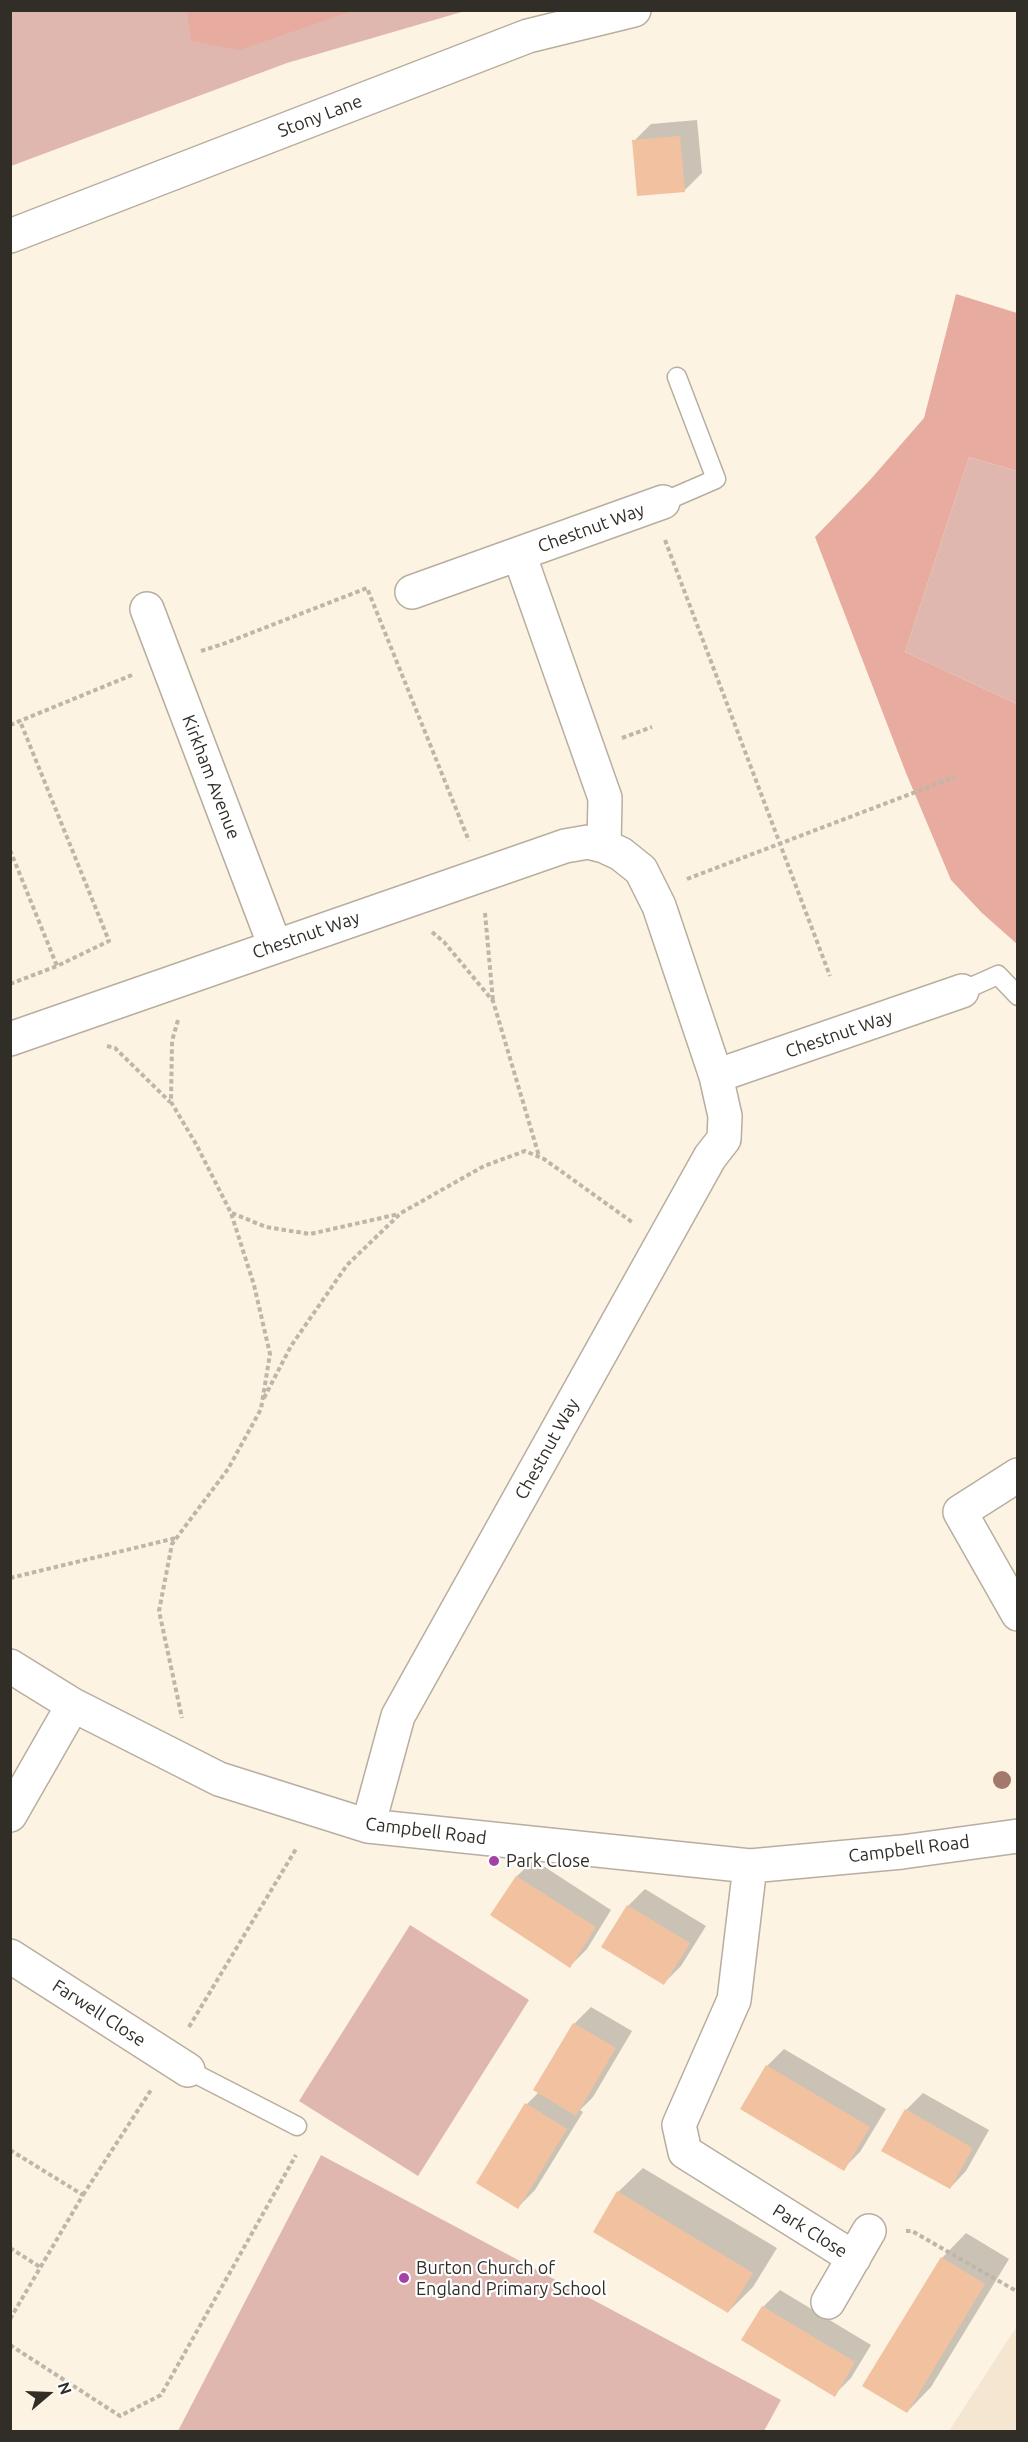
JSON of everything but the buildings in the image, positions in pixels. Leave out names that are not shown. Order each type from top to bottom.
[{"type":"street","name":"Stony Lane","points":[[10,236],[528,36],[634,10]]},
{"type":"street","name":"Chestnut Way","points":[[412,592],[658,503]]},
{"type":"street","name":"Chestnut Way","points":[[519,555],[605,798],[604,846]]},
{"type":"street","name":"Kirkham Avenue","points":[[147,609],[275,946]]},
{"type":"street","name":"Chestnut Way","points":[[10,1039],[565,846],[588,842],[621,854],[641,870],[659,906],[716,1076],[725,1116],[724,1139],[710,1157],[398,1716],[368,1826]]},
{"type":"street","name":"Chestnut Way","points":[[716,1076],[962,991]]},
{"type":"street","points":[[1017,1475],[960,1512],[1017,1614]]},
{"type":"street","name":"Campbell Road","points":[[10,1665],[73,1706],[219,1779],[368,1826],[750,1866],[902,1852],[1017,1836]]},
{"type":"street","points":[[10,1815],[73,1706]]},
{"type":"street","name":"Park Close","points":[[750,1866],[735,2000],[679,2125],[685,2152],[862,2245]]},
{"type":"street","name":"Farwell Close","points":[[10,1956],[179,2064]]},
{"type":"street","points":[[828,2302],[862,2245]]},
{"type":"lane","points":[[658,503],[716,479],[677,377]]},
{"type":"lane","points":[[962,991],[998,975],[1017,996]]},
{"type":"lane","points":[[179,2064],[297,2126]]},
{"type":"path","points":[[658,503],[779,842],[830,976]]},
{"type":"path","points":[[10,725],[166,661],[223,644],[367,588],[471,846],[476,876],[483,896],[493,1001],[539,1156]]},
{"type":"path","points":[[10,984],[57,966],[110,941],[20,721]]},
{"type":"path","points":[[706,871],[956,777]]},
{"type":"path","points":[[10,850],[57,966]]},
{"type":"path","points":[[402,902],[444,942],[493,1001]]},
{"type":"path","points":[[171,1102],[172,1041],[192,975]]},
{"type":"path","points":[[64,1020],[96,1042],[115,1048],[171,1102],[196,1143],[231,1213],[254,1285],[270,1354],[261,1409],[228,1469],[172,1544],[159,1611],[193,1766]]},
{"type":"path","points":[[262,1401],[291,1346],[347,1265],[401,1213],[484,1166],[525,1151],[539,1156],[662,1244]]},
{"type":"path","points":[[231,1213],[266,1227],[310,1234],[401,1213]]},
{"type":"path","points":[[10,1578],[177,1538]]},
{"type":"path","points":[[10,2319],[83,2195],[179,2064],[203,2002],[296,1849]]},
{"type":"path","points":[[10,2345],[120,2416],[161,2396],[309,2132],[297,2126]]},
{"type":"path","points":[[10,2150],[83,2195]]},
{"type":"path","points":[[862,2245],[912,2231],[1017,2292]]},
{"type":"path","points":[[10,2248],[40,2267]]},
{"type":"shaded area","points":[[187,10],[352,11],[240,50],[191,41]]},
{"type":"shaded area","points":[[11,11],[465,11],[287,63],[11,166]]},
{"type":"shaded area","points":[[956,294],[1017,313],[1017,471],[969,457],[905,652],[1017,704],[1017,944],[982,913],[951,880],[906,773],[815,537],[870,480],[924,418]]},
{"type":"shaded area","points":[[969,457],[1017,471],[1017,704],[905,652]]},
{"type":"shaded area","points":[[410,1925],[529,2000],[418,2176],[299,2101]]},
{"type":"shaded area","name":"Burton Church of England Primary School","points":[[321,2155],[781,2400],[764,2431],[178,2431]]},
{"type":"shaded area","points":[[1017,2326],[1017,2431],[949,2431]]},
{"type":"place","name":"Park Close","points":[[494,1861]]},
{"type":"place","name":"Burton Church of England Primary School","points":[[404,2278]]}]
